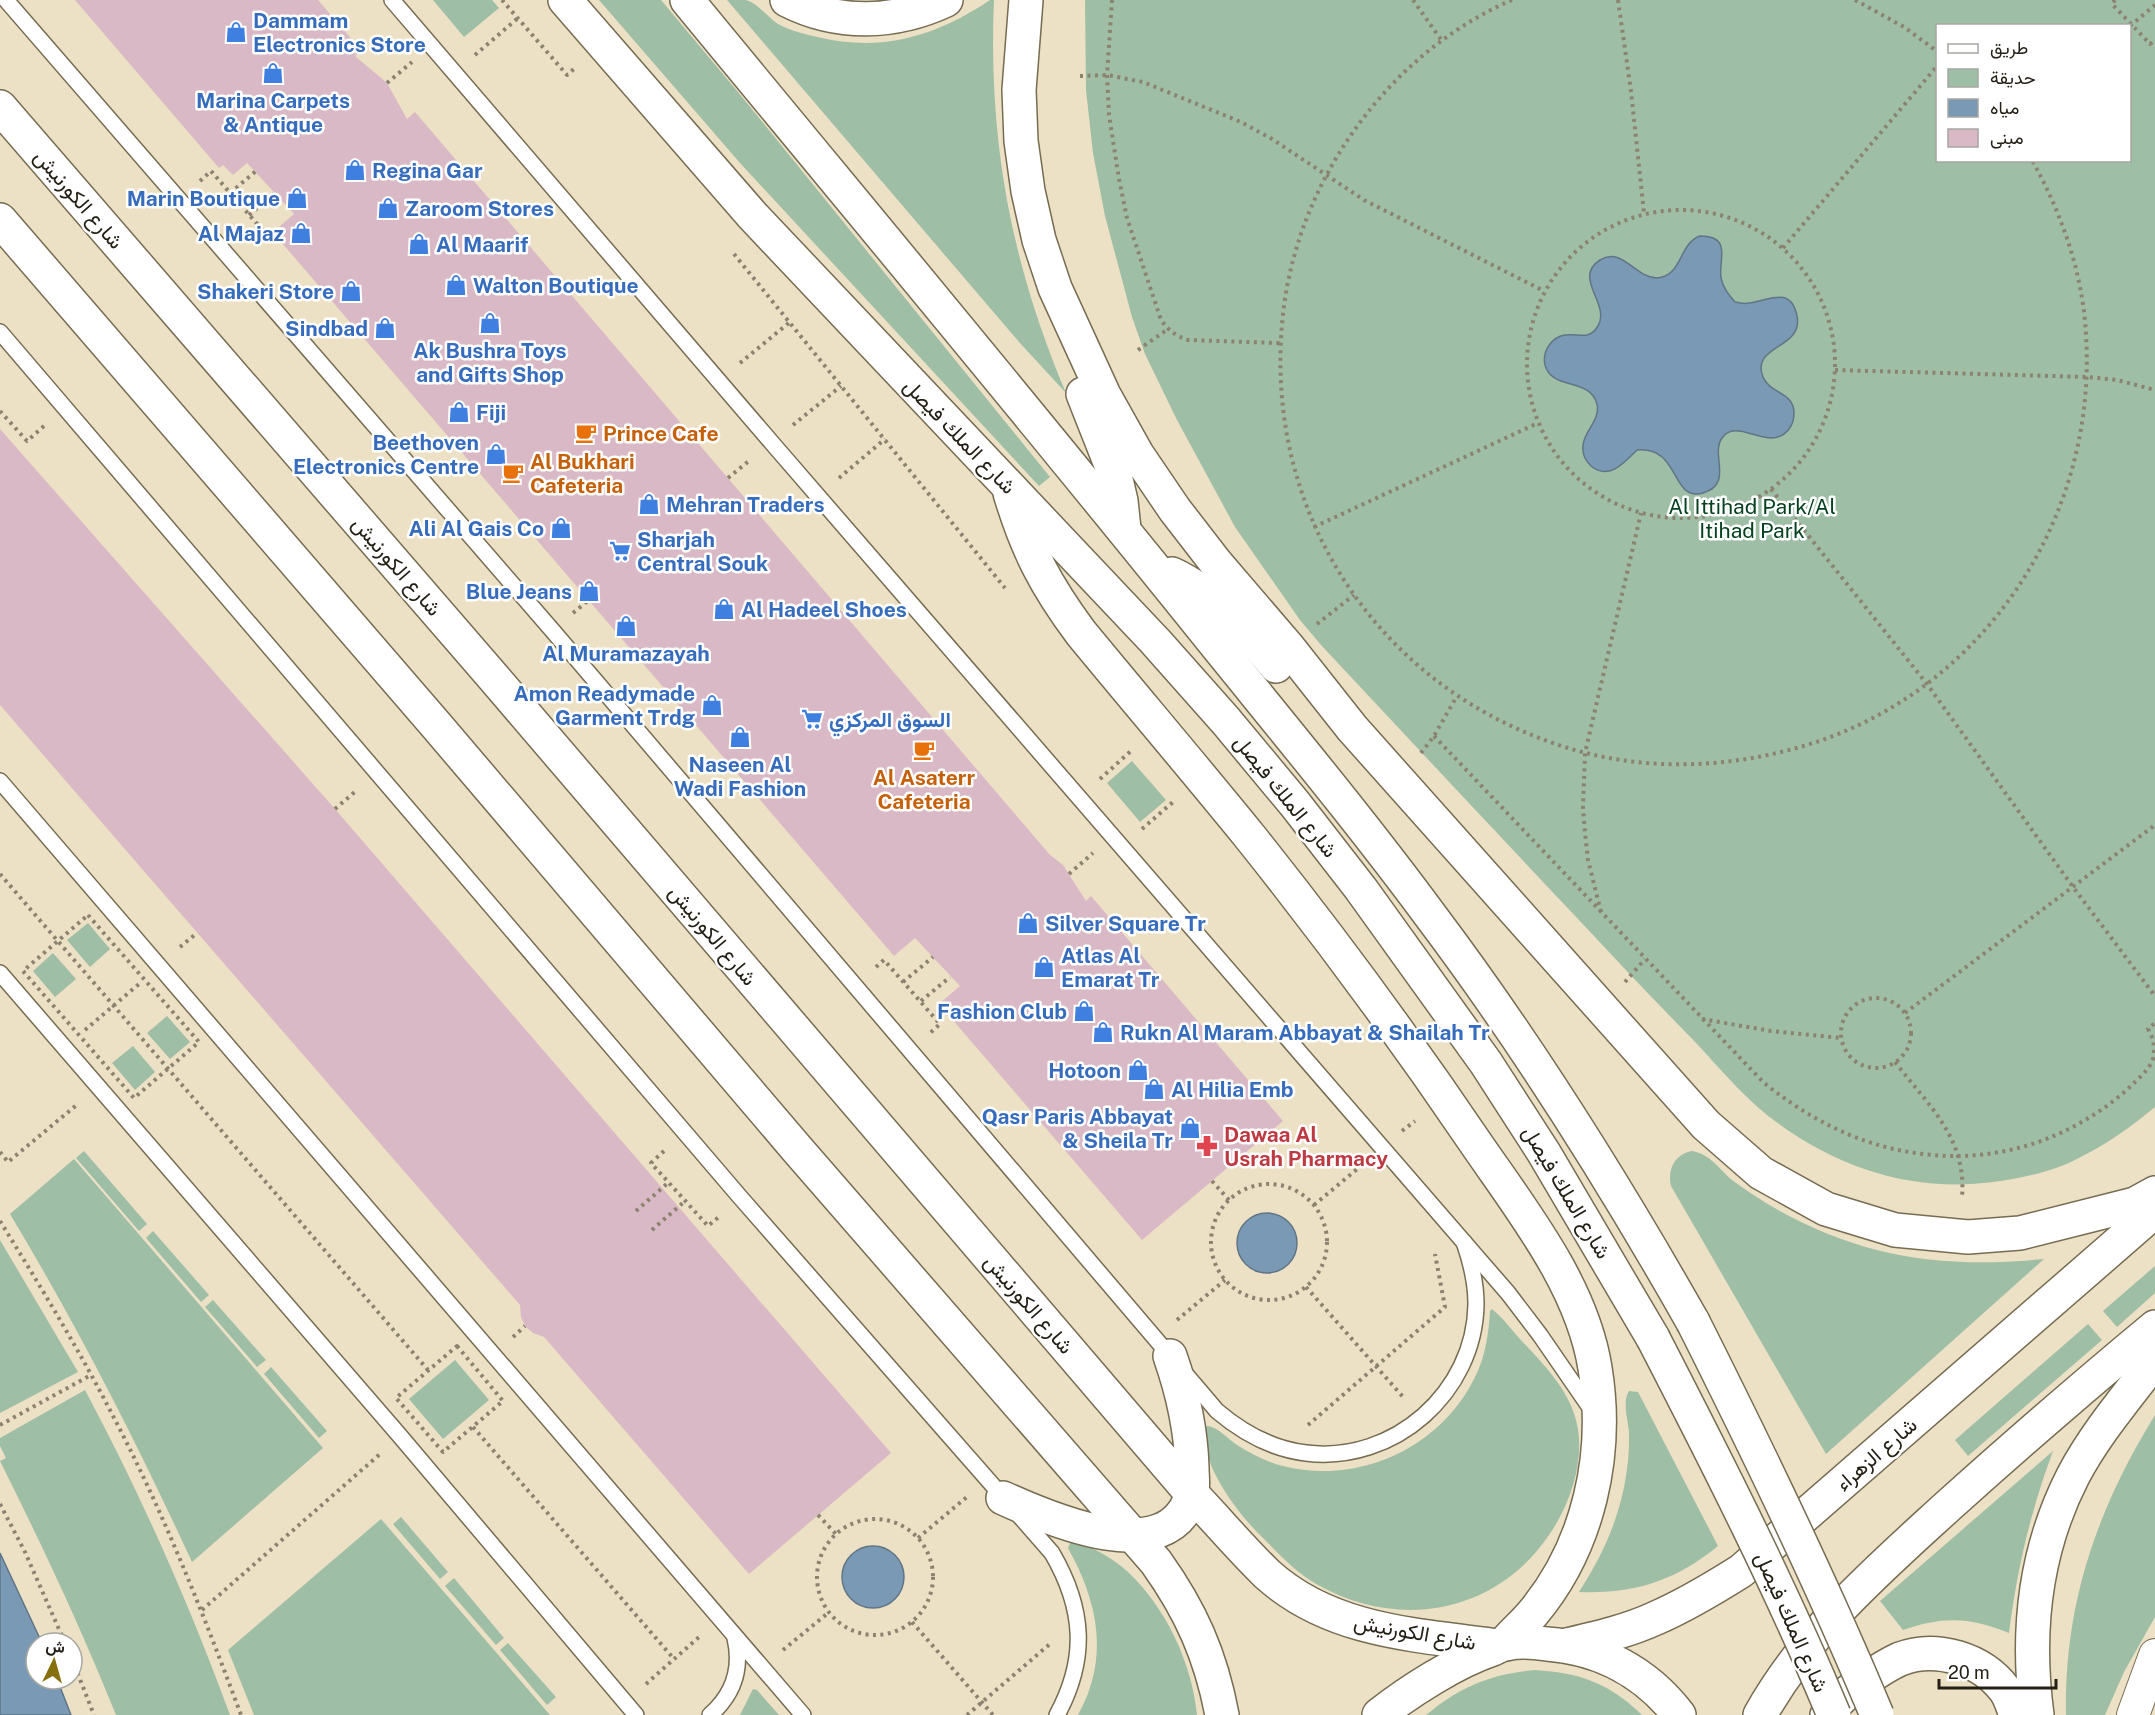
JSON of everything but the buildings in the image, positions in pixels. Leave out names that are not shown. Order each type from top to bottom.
[{"type":"main road","name":"شارع الملك فيصل","points":[[565,0],[752,216],[1155,641],[1295,804],[1361,889],[1479,1053],[1544,1153],[1653,1338],[1743,1514],[1834,1715]]},
{"type":"main road","name":"شارع الملك فيصل","points":[[687,0],[1124,529],[1370,837],[1487,992],[1595,1154],[1693,1322],[1764,1463],[1832,1607],[1877,1715]]},
{"type":"main road","points":[[786,0],[823,15],[875,20],[926,9],[946,0]]},
{"type":"main road","points":[[1026,0],[1019,90],[1028,191],[1039,240],[1055,288],[1076,334],[1109,405],[1137,454],[1175,510],[1352,728],[1706,1125],[1761,1173],[1826,1209],[1896,1230],[1968,1237],[2020,1233],[2135,1204],[2155,1193]]},
{"type":"main road","name":"شارع الكورنيش","points":[[0,107],[502,687],[1192,1494],[1267,1574],[1287,1590],[1332,1615],[1380,1630],[1501,1645]]},
{"type":"main road","points":[[0,220],[436,725],[796,1149],[1156,1562],[1176,1590],[1193,1620],[1213,1674],[1222,1715]]},
{"type":"main road","points":[[1076,334],[1079,381],[1115,475],[1124,529]]},
{"type":"main road","points":[[1008,486],[1020,525],[1036,564],[1056,600],[1251,839],[1360,979],[1451,1106],[1542,1241],[1565,1284],[1582,1324],[1595,1366],[1600,1423],[1599,1453],[1592,1496],[1578,1538],[1559,1576],[1534,1612],[1501,1645]]},
{"type":"main road","points":[[1152,564],[1186,580],[1214,602],[1262,649],[1318,712],[1342,726],[1352,728]]},
{"type":"main road","name":"شارع الزهراء","points":[[1567,1645],[1609,1635],[1656,1618],[1700,1597],[1741,1571],[2155,1211]]},
{"type":"main road","points":[[1760,1715],[1784,1675],[1811,1639],[1842,1605],[2009,1452],[2155,1326]]},
{"type":"main road","points":[[1003,1498],[1053,1520],[1098,1531],[1134,1536],[1155,1532],[1174,1521],[1192,1494],[1191,1447],[1184,1401],[1170,1356]]},
{"type":"main road","points":[[2037,1715],[2031,1636],[2038,1581],[2052,1527],[2079,1466],[2103,1428],[2155,1360]]},
{"type":"main road","points":[[1378,1715],[1467,1658],[1501,1645],[1536,1643],[1567,1645],[1596,1653],[1624,1665],[1649,1682],[1679,1715]]},
{"type":"main road","points":[[1827,1715],[1851,1689],[1876,1673],[1901,1659],[1929,1654],[1959,1657],[1985,1670],[2006,1690],[2016,1715]]},
{"type":"street","points":[[2133,1715],[2155,1655]]},
{"type":"lane","points":[[6,0],[552,630],[1217,1411],[1231,1423],[1267,1443],[1287,1449],[1307,1453],[1348,1452],[1388,1440],[1422,1418],[1451,1386],[1462,1367],[1474,1326],[1475,1294],[1471,1262],[1460,1237]]},
{"type":"lane","points":[[392,0],[772,443],[1460,1237],[1540,1335],[1600,1423]]},
{"type":"lane","points":[[0,332],[740,1197],[1052,1553],[1063,1572],[1077,1613],[1079,1636],[1073,1679],[1057,1715]]},
{"type":"lane","points":[[0,781],[803,1715]]},
{"type":"lane","points":[[0,973],[400,1436],[636,1715]]},
{"type":"lane","points":[[710,1715],[723,1702],[732,1688],[739,1654],[735,1637]]},
{"type":"path","points":[[502,0],[567,75],[578,65]]},
{"type":"path","points":[[1112,0],[1107,75],[1110,115],[1126,218],[1161,320],[1177,336],[1188,340],[1280,343]]},
{"type":"path","points":[[1413,0],[1442,41]]},
{"type":"path","points":[[1512,0],[1442,41],[1397,79],[1358,125],[1326,175],[1307,215],[1294,256],[1285,299],[1280,343],[1280,390],[1286,437],[1298,483],[1314,527],[1354,595],[1376,624],[1401,650],[1457,696],[1518,730],[1585,753],[1629,761],[1673,765],[1719,763],[1764,757],[1807,746],[1849,730],[1890,709],[1927,684],[1961,655],[1992,622],[2019,587],[2042,549],[2060,508],[2074,465],[2083,421],[2087,377],[2086,332],[2075,266],[2054,203],[2033,162]]},
{"type":"path","points":[[1618,0],[1631,91],[1644,213]]},
{"type":"path","points":[[1855,0],[1904,27],[1936,51]]},
{"type":"path","points":[[2115,0],[2112,4],[2130,24]]},
{"type":"path","points":[[2155,5],[2131,25],[2150,44],[2155,40]]},
{"type":"path","points":[[472,57],[518,18]]},
{"type":"path","points":[[1783,248],[1936,67]]},
{"type":"path","points":[[1080,76],[1107,75],[1143,82],[1241,122],[1272,139],[1364,200],[1544,291]]},
{"type":"path","points":[[179,200],[211,171],[249,214],[265,233],[232,262]]},
{"type":"path","points":[[230,193],[256,171]]},
{"type":"path","points":[[249,214],[275,193]]},
{"type":"path","points":[[1674,210],[1703,211],[1759,230],[1783,248],[1802,267],[1817,290],[1828,315],[1834,342],[1835,370],[1830,404],[1817,437],[1804,457],[1771,489],[1731,510],[1708,515],[1674,517],[1641,513],[1615,503],[1590,489],[1569,470],[1551,448],[1538,423],[1531,402],[1526,357],[1528,334],[1534,312],[1544,291],[1569,257],[1596,234],[1644,213],[1674,210]]},
{"type":"path","points":[[729,248],[1010,593]]},
{"type":"path","points":[[739,364],[790,322]]},
{"type":"path","points":[[1138,350],[1168,329]]},
{"type":"path","points":[[1835,370],[2087,377],[2117,380],[2155,390]]},
{"type":"path","points":[[728,478],[842,386]]},
{"type":"path","points":[[0,411],[27,441],[65,408]]},
{"type":"path","points":[[0,420],[4,416]]},
{"type":"path","points":[[1314,527],[1538,423]]},
{"type":"path","points":[[835,481],[885,439]]},
{"type":"path","points":[[1771,489],[1927,684],[2073,887],[2155,996]]},
{"type":"path","points":[[1601,912],[1588,860],[1585,833],[1583,807],[1585,753],[1641,513]]},
{"type":"path","points":[[1312,628],[1354,595]]},
{"type":"path","points":[[581,606],[589,600]]},
{"type":"path","points":[[1415,761],[1434,736],[1457,696]]},
{"type":"path","points":[[1434,736],[1763,1082],[1791,1105],[1821,1123],[1854,1138],[1888,1149],[1959,1156],[1990,1154],[2020,1148],[2049,1138],[2103,1109],[2149,1068],[2155,1048],[2148,1029],[2155,1023]]},
{"type":"path","points":[[1095,783],[1134,748],[1141,756]]},
{"type":"path","points":[[334,809],[362,786]]},
{"type":"path","points":[[1134,826],[1139,832],[1176,800]]},
{"type":"path","points":[[1905,1013],[2155,825]]},
{"type":"path","points":[[0,874],[428,1370]]},
{"type":"path","points":[[88,915],[199,1042],[134,1098],[23,971],[58,941],[88,915]]},
{"type":"path","points":[[64,1048],[197,933]]},
{"type":"path","points":[[903,982],[933,957]]},
{"type":"path","points":[[1625,982],[1645,959]]},
{"type":"path","points":[[921,1001],[950,976]]},
{"type":"path","points":[[1875,998],[1897,1005],[1905,1013],[1911,1031],[1910,1040],[1902,1057],[1884,1067],[1872,1068],[1861,1065],[1851,1058],[1841,1038],[1846,1015],[1863,1000],[1875,998]]},
{"type":"path","points":[[1701,1019],[1771,1032],[1841,1038]]},
{"type":"path","points":[[1895,1062],[1950,1134],[1959,1156],[1964,1183],[1962,1197]]},
{"type":"path","points":[[0,1152],[8,1162],[82,1101]]},
{"type":"path","points":[[1314,1205],[1418,1118]]},
{"type":"path","points":[[686,1133],[651,1163],[708,1226],[740,1197]]},
{"type":"path","points":[[1212,1181],[1229,1200]]},
{"type":"path","points":[[636,1211],[669,1182]]},
{"type":"path","points":[[1279,1185],[1304,1196],[1323,1218],[1327,1233],[1324,1263],[1317,1276],[1295,1295],[1284,1299],[1257,1299],[1245,1295],[1225,1280],[1215,1261],[1211,1240],[1216,1218],[1229,1200],[1252,1187],[1279,1185]]},
{"type":"path","points":[[652,1230],[685,1202]]},
{"type":"path","points":[[0,1221],[113,1415],[202,1611],[241,1715]]},
{"type":"path","points":[[1306,1426],[1446,1307],[1434,1252],[1460,1237]]},
{"type":"path","points":[[1193,1306],[1225,1280]]},
{"type":"path","points":[[1306,1287],[1422,1418]]},
{"type":"path","points":[[457,1346],[503,1401],[443,1452],[416,1422],[396,1398],[457,1346]]},
{"type":"path","points":[[0,1425],[91,1375]]},
{"type":"path","points":[[202,1611],[416,1422]]},
{"type":"path","points":[[473,1426],[674,1659]]},
{"type":"path","points":[[0,1504],[25,1552],[60,1631]]},
{"type":"path","points":[[918,1538],[948,1513]]},
{"type":"path","points":[[818,1515],[836,1534]]},
{"type":"path","points":[[871,1519],[896,1523],[918,1538],[929,1558],[933,1581],[927,1604],[912,1622],[891,1633],[868,1635],[846,1628],[828,1612],[818,1590],[817,1572],[821,1554],[836,1534],[846,1527],[871,1519]]},
{"type":"path","points":[[801,1635],[828,1612]]},
{"type":"path","points":[[625,1702],[719,1619]]},
{"type":"path","points":[[912,1622],[993,1715]]},
{"type":"path","points":[[967,1715],[1052,1642]]},
{"type":"path","points":[[84,1690],[94,1715]]},
{"type":"green space","points":[[433,0],[492,0],[499,8],[464,37]]},
{"type":"green space","points":[[599,0],[661,0],[1050,477],[1039,486],[740,163]]},
{"type":"green space","points":[[727,0],[749,1],[788,29],[822,38],[868,43],[910,37],[931,31],[994,0],[995,103],[1007,201],[1017,249],[1031,297],[1066,393],[1019,342]]},
{"type":"green space","name":"Al Ittihad Park/Al Itihad Park","points":[[1085,0],[2155,0],[2155,1107],[2109,1141],[2064,1165],[2018,1178],[1986,1183],[1954,1184],[1923,1183],[1893,1177],[1863,1169],[1834,1157],[1779,1124],[1746,1096],[1321,645],[1300,620],[1235,527],[1177,420],[1145,354],[1132,317],[1105,216],[1093,153],[1086,90]]},
{"type":"green space","points":[[1132,761],[1166,800],[1140,822],[1107,783]]},
{"type":"green space","points":[[88,923],[110,949],[90,967],[67,940]]},
{"type":"green space","points":[[53,953],[76,979],[55,997],[33,971]]},
{"type":"green space","points":[[167,1016],[190,1042],[170,1059],[147,1033]]},
{"type":"green space","points":[[133,1046],[155,1072],[135,1090],[112,1063]]},
{"type":"green space","points":[[84,1151],[147,1224],[139,1231],[76,1158]]},
{"type":"green space","points":[[1692,1151],[1704,1155],[1732,1180],[1766,1203],[1833,1236],[1867,1247],[1934,1260],[2006,1262],[2044,1259],[1826,1454],[1671,1186],[1670,1174],[1674,1163],[1681,1155]]},
{"type":"green space","points":[[74,1159],[323,1448],[192,1562],[106,1386],[10,1214]]},
{"type":"green space","points":[[153,1231],[209,1295],[201,1302],[146,1238]]},
{"type":"green space","points":[[0,1240],[78,1372],[0,1413]]},
{"type":"green space","points":[[2155,1266],[2155,1293],[2117,1327],[2103,1311]]},
{"type":"green space","points":[[213,1300],[266,1360],[257,1367],[205,1307]]},
{"type":"green space","points":[[1492,1309],[1556,1380],[1564,1391],[1575,1416],[1579,1442],[1577,1468],[1570,1494],[1553,1529],[1531,1557],[1506,1579],[1478,1596],[1448,1606],[1416,1610],[1383,1608],[1350,1599],[1310,1581],[1253,1528],[1232,1502],[1208,1458],[1203,1429],[1207,1426],[1215,1429],[1248,1452],[1283,1466],[1314,1471],[1345,1470],[1375,1463],[1403,1451],[1428,1435],[1451,1414],[1469,1389],[1482,1360]]},
{"type":"green space","points":[[2088,1324],[2102,1340],[1968,1456],[1955,1440]]},
{"type":"green space","points":[[455,1360],[489,1400],[443,1439],[409,1399]]},
{"type":"green space","points":[[271,1367],[327,1431],[319,1438],[264,1374]]},
{"type":"green space","points":[[85,1390],[126,1469],[163,1550],[230,1715],[116,1715],[84,1639],[84,1631],[81,1631],[0,1461],[6,1458],[0,1446],[0,1438]]},
{"type":"green space","points":[[1629,1391],[1638,1392],[1718,1546],[1686,1568],[1653,1583],[1618,1591],[1579,1592],[1604,1548],[1616,1518],[1624,1486],[1628,1460],[1629,1432],[1626,1406]]},
{"type":"green space","points":[[2155,1415],[2155,1617],[2124,1672],[2105,1715],[2066,1715],[2071,1635],[2088,1559],[2116,1486]]},
{"type":"green space","points":[[2053,1451],[2026,1540],[2009,1633],[1982,1624],[1956,1620],[1931,1622],[1903,1630],[1880,1601]]},
{"type":"green space","points":[[401,1517],[448,1572],[440,1579],[393,1524]]},
{"type":"green space","points":[[381,1519],[550,1715],[254,1715],[228,1650]]},
{"type":"green space","points":[[1071,1541],[1084,1544],[1116,1562],[1142,1586],[1154,1602],[1183,1656],[1197,1715],[1078,1715],[1088,1694],[1097,1651],[1093,1610],[1087,1589],[1068,1548]]},
{"type":"green space","points":[[454,1578],[504,1638],[496,1645],[445,1586]]},
{"type":"green space","points":[[508,1643],[556,1697],[547,1705],[500,1650]]},
{"type":"green space","points":[[1535,1670],[1580,1677],[1606,1687],[1642,1715],[1426,1715],[1452,1696],[1477,1683],[1490,1678]]},
{"type":"green space","points":[[753,1689],[757,1690],[779,1715],[740,1715]]},
{"type":"water","points":[[1700,236],[1717,240],[1720,245],[1722,250],[1721,278],[1728,294],[1735,302],[1747,303],[1784,298],[1794,306],[1797,327],[1793,335],[1770,352],[1761,367],[1766,383],[1786,397],[1793,406],[1794,417],[1790,427],[1781,436],[1773,438],[1745,432],[1728,432],[1719,445],[1720,468],[1717,483],[1712,489],[1703,493],[1692,494],[1685,490],[1669,464],[1661,456],[1651,451],[1637,450],[1622,464],[1610,471],[1604,472],[1591,466],[1584,454],[1583,444],[1596,416],[1597,404],[1587,390],[1555,378],[1549,373],[1544,360],[1546,350],[1560,336],[1587,335],[1595,331],[1598,326],[1601,318],[1600,309],[1590,283],[1590,275],[1592,267],[1600,260],[1615,257],[1649,277],[1657,278],[1671,272],[1688,245]]},
{"type":"water","points":[[1261,1213],[1273,1213],[1284,1218],[1292,1226],[1297,1243],[1295,1255],[1284,1268],[1273,1273],[1261,1273],[1250,1268],[1242,1260],[1237,1249],[1237,1237],[1242,1226],[1250,1218]]},
{"type":"water","points":[[873,1546],[890,1551],[895,1555],[899,1560],[904,1577],[899,1594],[895,1599],[890,1603],[873,1608],[856,1603],[851,1599],[847,1594],[842,1577],[847,1560],[851,1555],[856,1551]]},
{"type":"water","points":[[0,1553],[36,1631],[24,1631],[24,1691],[62,1691],[71,1715],[0,1715]]},
{"type":"place","name":"Dammam Electronics Store","points":[[236,32]]},
{"type":"place","name":"Marina Carpets & Antique","points":[[273,73]]},
{"type":"place","name":"Regina Gar","points":[[355,170]]},
{"type":"place","name":"Marin Boutique","points":[[297,198]]},
{"type":"place","name":"Zaroom Stores","points":[[388,208]]},
{"type":"place","name":"Al Majaz","points":[[301,233]]},
{"type":"place","name":"Al Maarif","points":[[419,244]]},
{"type":"place","name":"Walton Boutique","points":[[456,285]]},
{"type":"place","name":"Shakeri Store","points":[[351,291]]},
{"type":"place","name":"Ak Bushra Toys and Gifts Shop","points":[[490,323]]},
{"type":"place","name":"Sindbad","points":[[385,328]]},
{"type":"place","name":"Fiji","points":[[459,412]]},
{"type":"place","name":"Prince Cafe","points":[[586,433]]},
{"type":"place","name":"Beethoven Electronics Centre","points":[[496,454]]},
{"type":"place","name":"Al Bukhari Cafeteria","points":[[513,473]]},
{"type":"place","name":"Mehran Traders","points":[[649,504]]},
{"type":"place","name":"Ali Al Gais Co","points":[[561,528]]},
{"type":"place","name":"Sharjah Central Souk","points":[[620,551]]},
{"type":"place","name":"Blue Jeans","points":[[589,591]]},
{"type":"place","name":"Al Hadeel Shoes","points":[[724,609]]},
{"type":"place","name":"Al Muramazayah","points":[[626,626]]},
{"type":"place","name":"Amon Readymade Garment Trdg","points":[[712,705]]},
{"type":"place","name":"السوق المركزي","points":[[812,719]]},
{"type":"place","name":"Naseen Al Wadi Fashion","points":[[740,737]]},
{"type":"place","name":"Al Asaterr Cafeteria","points":[[924,750]]},
{"type":"place","name":"Silver Square Tr","points":[[1028,923]]},
{"type":"place","name":"Atlas Al Emarat Tr","points":[[1044,967]]},
{"type":"place","name":"Fashion Club","points":[[1084,1011]]},
{"type":"place","name":"Rukn Al Maram Abbayat & Shailah Tr","points":[[1103,1032]]},
{"type":"place","name":"Hotoon","points":[[1138,1070]]},
{"type":"place","name":"Al Hilia Emb","points":[[1154,1089]]},
{"type":"place","name":"Qasr Paris Abbayat & Sheila Tr","points":[[1190,1128]]},
{"type":"place","name":"Dawaa Al Usrah Pharmacy","points":[[1207,1146]]}]
